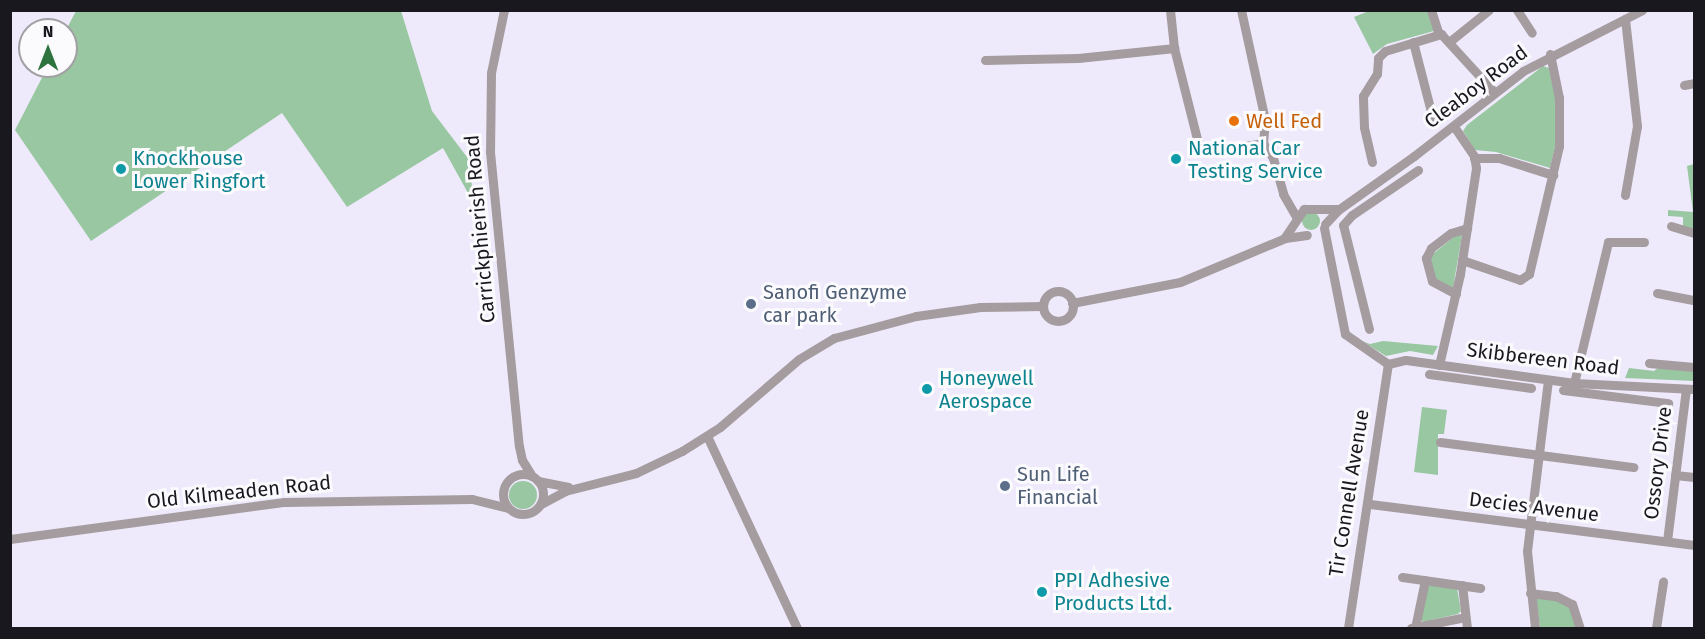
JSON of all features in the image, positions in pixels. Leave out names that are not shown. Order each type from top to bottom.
[{"type":"street","name":"Carrickphierish Road","points":[[504,10],[491,73],[489,131],[519,446],[522,460],[535,478]]},
{"type":"street","points":[[1170,10],[1174,48],[1201,149],[1210,152],[1263,143]]},
{"type":"street","points":[[1240,10],[1265,120],[1263,143],[1297,220],[1308,235],[1324,247]]},
{"type":"street","points":[[1431,10],[1439,34],[1494,92]]},
{"type":"street","points":[[1449,42],[1489,10]]},
{"type":"street","points":[[1517,10],[1532,33]]},
{"type":"street","name":"Cleaboy Road","points":[[1308,235],[1324,226],[1341,208],[1454,126],[1494,92],[1550,54],[1642,10]]},
{"type":"street","points":[[1625,19],[1637,126],[1625,195]]},
{"type":"street","points":[[1372,162],[1364,127],[1364,93],[1377,74],[1381,53],[1439,34]]},
{"type":"street","points":[[1413,42],[1434,123]]},
{"type":"street","points":[[985,60],[1078,58],[1174,48]]},
{"type":"street","points":[[1462,260],[1518,279],[1527,278],[1553,175],[1560,114],[1550,54]]},
{"type":"street","points":[[1684,85],[1695,83]]},
{"type":"street","points":[[1439,365],[1462,260],[1474,158],[1454,126]]},
{"type":"street","points":[[1474,158],[1499,158],[1553,175]]},
{"type":"street","points":[[1369,329],[1342,228],[1349,217],[1418,170]]},
{"type":"street","points":[[1394,171],[1401,181]]},
{"type":"street","points":[[1287,200],[1313,208],[1324,215],[1324,247],[1345,334],[1388,364]]},
{"type":"street","points":[[1285,237],[1297,220],[1313,208],[1341,208]]},
{"type":"street","points":[[1671,226],[1695,233]]},
{"type":"street","points":[[1456,294],[1430,279],[1426,258],[1431,248],[1451,232],[1467,228]]},
{"type":"street","points":[[1072,303],[1180,282],[1285,237],[1308,235]]},
{"type":"street","points":[[1574,383],[1610,240],[1644,242]]},
{"type":"street","points":[[1057,291],[1066,294],[1072,303],[1069,317],[1060,321],[1046,317],[1042,306],[1048,295],[1057,291]]},
{"type":"street","points":[[1657,293],[1695,300]]},
{"type":"street","points":[[581,486],[541,504],[526,514],[508,508],[503,496],[507,483],[522,474],[560,487],[581,486],[636,473],[707,436],[799,359],[834,338],[916,316],[980,308],[1042,306]]},
{"type":"street","name":"Skibbereen Road","points":[[1388,364],[1402,360],[1439,365],[1531,388]]},
{"type":"street","points":[[1648,363],[1695,367]]},
{"type":"street","name":"Tir Connell Avenue","points":[[1348,628],[1370,504],[1388,364]]},
{"type":"street","name":"Skibbereen Road","points":[[1429,374],[1690,389]]},
{"type":"street","points":[[1534,628],[1530,593],[1530,524],[1548,380]]},
{"type":"street","points":[[1615,397],[1616,386]]},
{"type":"street","name":"Ossory Drive","points":[[1667,541],[1675,475],[1690,389]]},
{"type":"street","name":"Skibbereen Road","points":[[1563,390],[1668,404]]},
{"type":"street","points":[[707,436],[797,628]]},
{"type":"street","points":[[1440,442],[1633,467]]},
{"type":"street","name":"Carrickphierish Road","points":[[507,483],[517,467],[519,446]]},
{"type":"street","points":[[1675,475],[1695,477]]},
{"type":"street","points":[[535,478],[543,490],[541,504]]},
{"type":"street","name":"Old Kilmeaden Road","points":[[10,539],[249,505],[472,499],[493,494],[507,483]]},
{"type":"street","name":"Old Kilmeaden Road","points":[[472,499],[508,508]]},
{"type":"street","name":"Decies Avenue","points":[[1370,504],[1695,545]]},
{"type":"street","points":[[1402,577],[1480,588]]},
{"type":"street","points":[[1425,580],[1413,628],[1465,617]]},
{"type":"street","points":[[1656,628],[1663,582]]},
{"type":"street","points":[[1462,585],[1467,628]]},
{"type":"street","points":[[1530,593],[1567,601],[1577,611],[1580,628]]},
{"type":"green space","points":[[76,11],[401,11],[432,111],[470,161],[473,202],[443,148],[347,207],[282,113],[91,241],[15,130],[42,78],[78,78],[78,18],[72,18]]},
{"type":"green space","points":[[1369,11],[1428,11],[1434,31],[1387,44],[1373,54],[1354,17]]},
{"type":"green space","points":[[1543,66],[1549,68],[1556,101],[1556,142],[1550,168],[1496,152],[1475,150],[1463,131],[1467,125]]},
{"type":"green space","points":[[1694,164],[1694,230],[1683,226],[1683,217],[1668,216],[1668,210],[1693,212],[1687,166]]},
{"type":"green space","points":[[1311,212],[1317,215],[1320,221],[1317,227],[1311,230],[1305,227],[1302,221],[1305,215]]},
{"type":"green space","points":[[1459,233],[1462,235],[1453,288],[1434,278],[1429,257]]},
{"type":"green space","points":[[1362,341],[1370,344],[1383,341],[1438,346],[1433,355],[1410,351],[1386,356]]},
{"type":"green space","points":[[1659,367],[1694,369],[1694,381],[1625,378],[1629,368],[1654,371]]},
{"type":"green space","points":[[1422,407],[1447,410],[1444,434],[1438,434],[1438,475],[1414,472]]},
{"type":"green space","points":[[523,481],[533,485],[537,495],[533,505],[523,509],[513,505],[509,495],[513,485]]},
{"type":"green space","points":[[1431,585],[1457,588],[1461,611],[1458,614],[1423,622],[1420,618],[1426,588]]},
{"type":"green space","points":[[1536,597],[1555,598],[1573,608],[1577,628],[1540,628]]},
{"type":"place","name":"Well Fed","points":[[1234,121]]},
{"type":"place","name":"National Car Testing Service","points":[[1176,159]]},
{"type":"place","name":"Knockhouse Lower Ringfort","points":[[121,169]]},
{"type":"place","name":"Sanofi Genzyme car park","points":[[751,304]]},
{"type":"place","name":"Honeywell Aerospace","points":[[927,389]]},
{"type":"place","name":"Sun Life Financial","points":[[1005,486]]},
{"type":"place","name":"PPI Adhesive Products Ltd.","points":[[1042,592]]}]
